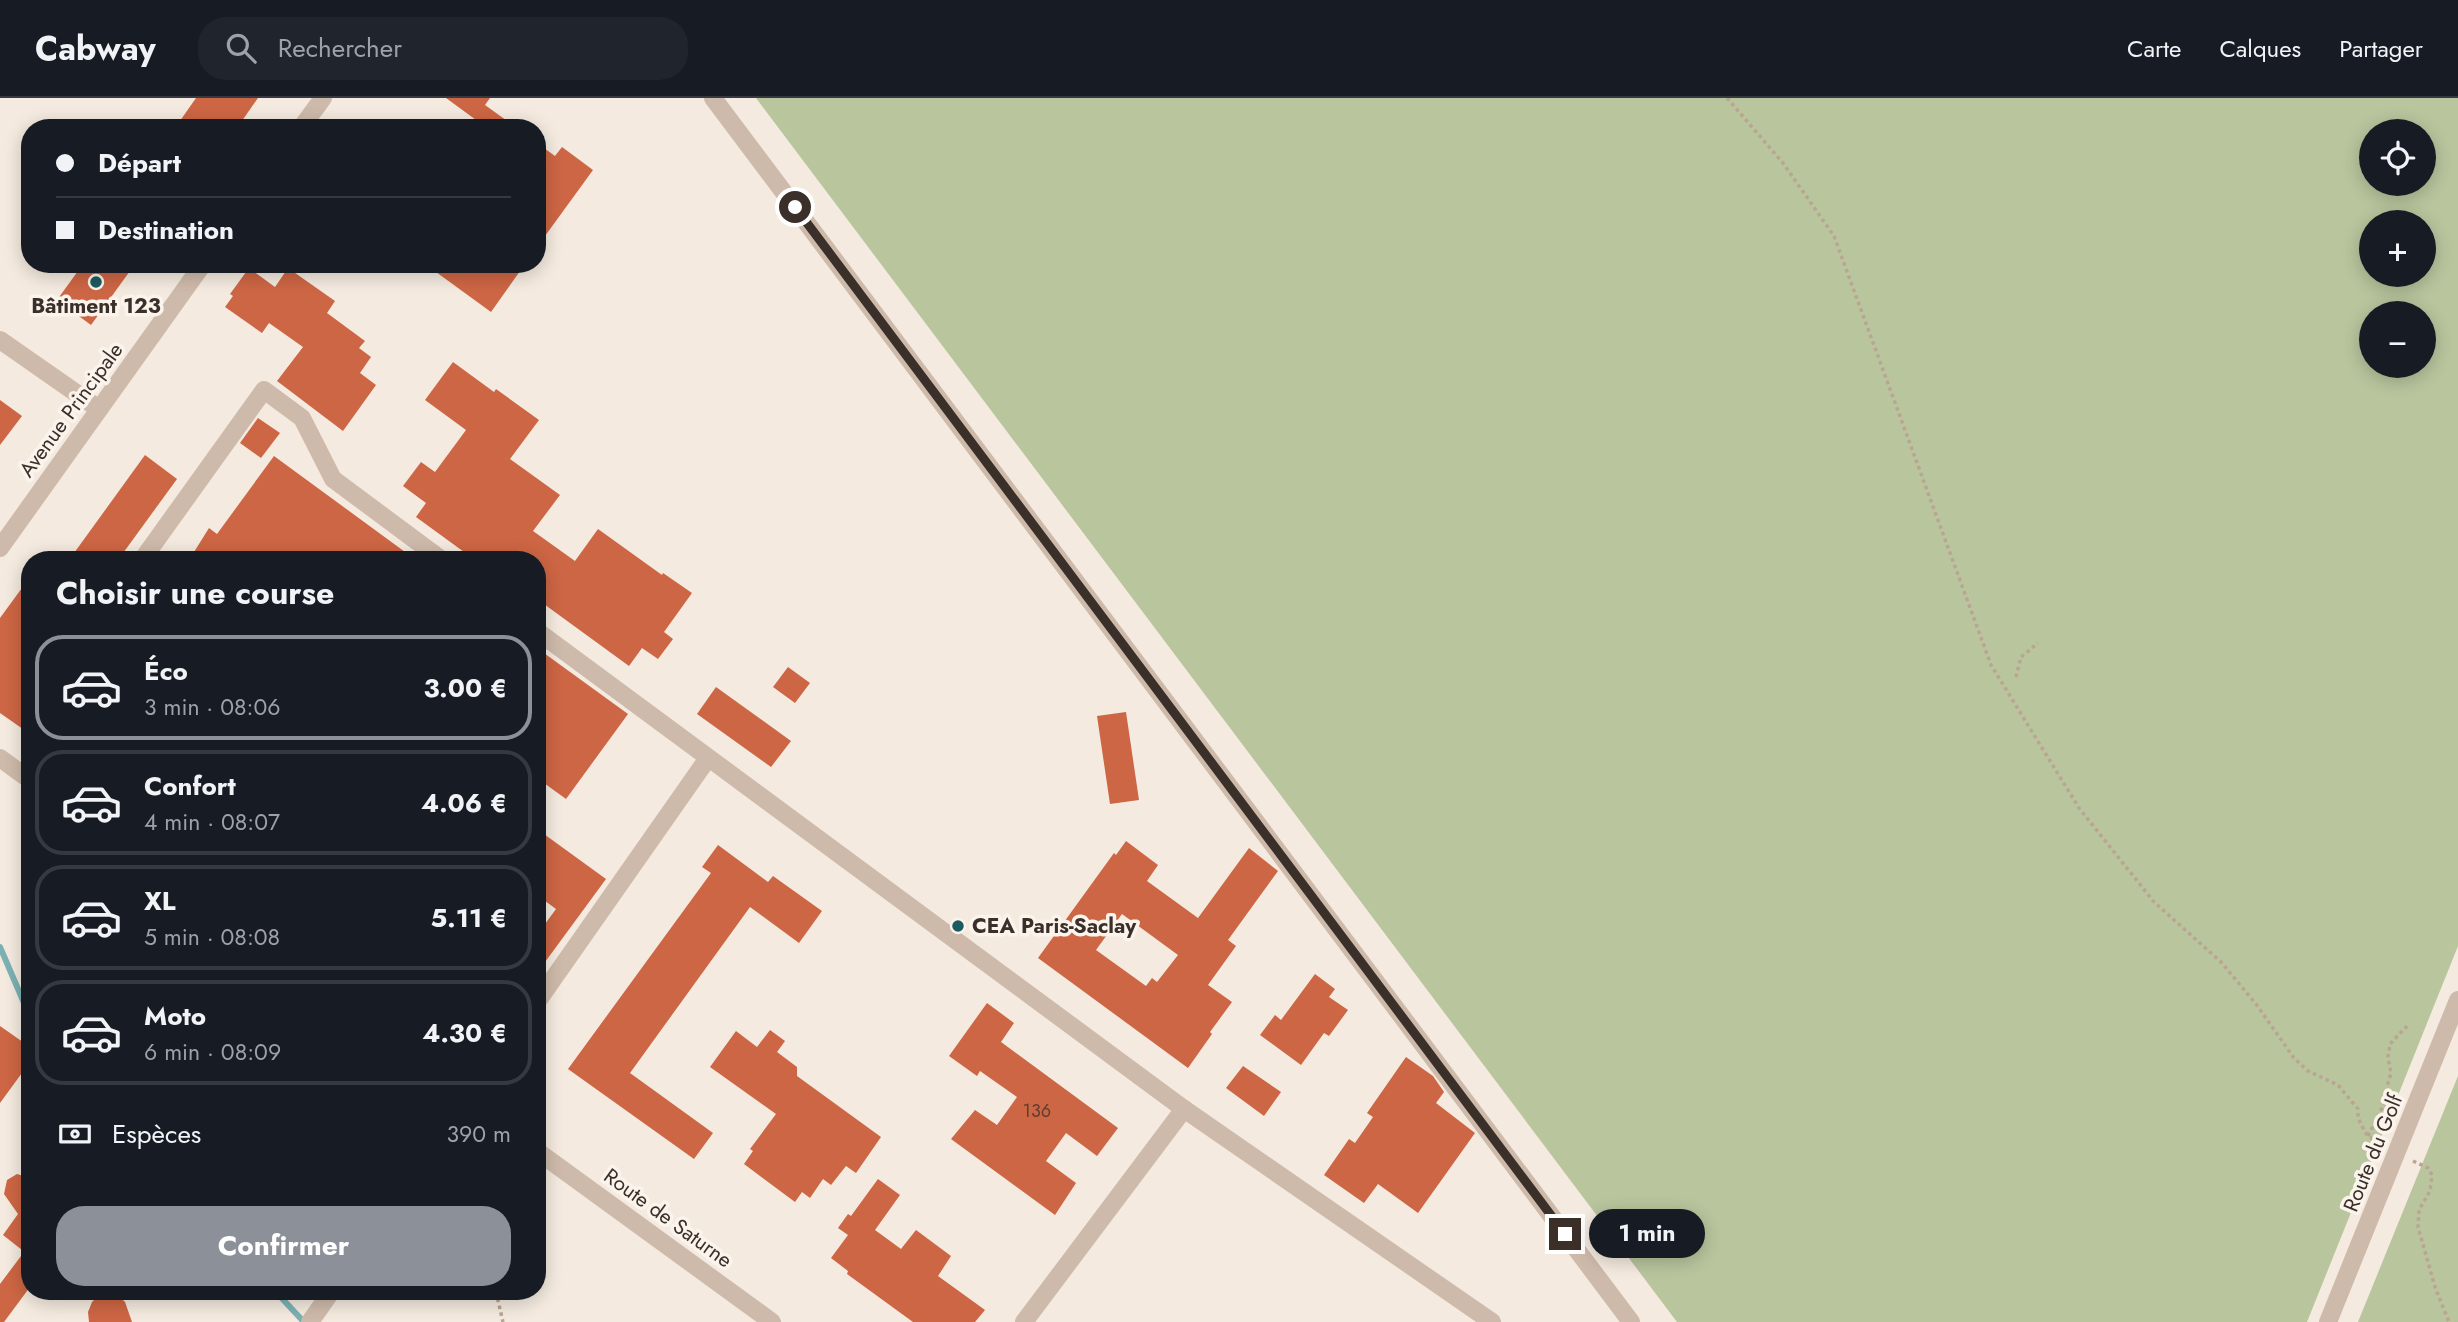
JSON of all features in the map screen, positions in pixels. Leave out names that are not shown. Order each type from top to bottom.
[{"type":"street","points":[[308,119],[323,98]]},
{"type":"street","points":[[713,98],[1631,1322]]},
{"type":"street","name":"Avenue Principale","points":[[0,548],[197,273]]},
{"type":"street","points":[[0,340],[99,410]]},
{"type":"street","points":[[148,551],[264,390],[302,418],[333,479],[430,551]]},
{"type":"street","points":[[546,638],[1184,1109],[1492,1322]]},
{"type":"street","points":[[0,758],[21,773]]},
{"type":"street","points":[[546,989],[708,758]]},
{"type":"street","name":"Route du Golf","points":[[2328,1322],[2458,1000]]},
{"type":"street","points":[[1024,1322],[1184,1109]]},
{"type":"street","name":"Route de Saturne","points":[[546,1158],[772,1322]]},
{"type":"street","points":[[310,1322],[325,1300]]},
{"type":"path","points":[[1727,98],[1783,163],[1834,236],[1992,665],[2072,797],[2154,902],[2221,962],[2256,1004],[2294,1058],[2308,1071],[2338,1085],[2358,1109],[2358,1118],[2368,1136],[2428,1168],[2432,1175],[2430,1191],[2419,1210],[2418,1227],[2435,1287],[2449,1322]]},
{"type":"path","points":[[2016,677],[2021,657],[2038,643]]},
{"type":"path","points":[[2368,1136],[2388,1096],[2390,1044],[2407,1026]]},
{"type":"path","points":[[498,1300],[503,1322]]},
{"type":"green space","points":[[756,98],[2458,98],[2458,946],[2307,1322],[1677,1322]]},
{"type":"green space","points":[[2458,1076],[2458,1322],[2358,1322]]},
{"type":"building","points":[[196,98],[258,98],[243,119],[181,119]]},
{"type":"building","points":[[446,98],[490,98],[485,105],[504,119],[475,119]]},
{"type":"building","points":[[562,147],[593,170],[546,235],[546,150],[555,156]]},
{"type":"building","name":"Bâtiment 123","points":[[76,273],[129,273],[91,325],[57,300]]},
{"type":"building","points":[[245,273],[256,273],[275,287],[285,273],[295,273],[335,301],[327,313],[365,341],[359,348],[371,357],[360,373],[376,385],[343,431],[277,381],[303,347],[269,323],[262,333],[225,307],[233,296],[230,294]]},
{"type":"building","points":[[437,273],[519,273],[491,312]]},
{"type":"building","points":[[453,362],[539,420],[510,459],[560,495],[533,531],[575,561],[598,529],[692,593],[664,632],[673,639],[658,659],[642,648],[629,666],[546,606],[546,551],[463,551],[416,517],[426,503],[403,486],[421,462],[435,472],[466,430],[425,400]]},
{"type":"building","points":[[0,400],[22,416],[0,445]]},
{"type":"building","points":[[258,418],[280,433],[261,458],[240,443]]},
{"type":"building","points":[[145,455],[177,479],[125,551],[76,551]]},
{"type":"building","points":[[274,456],[404,551],[195,551],[209,528],[217,534]]},
{"type":"building","points":[[21,589],[21,728],[0,713],[0,618]]},
{"type":"building","points":[[546,655],[628,714],[566,799],[546,785]]},
{"type":"building","points":[[788,667],[810,683],[795,703],[773,687]]},
{"type":"building","points":[[716,687],[791,741],[771,767],[697,714]]},
{"type":"building","points":[[1126,712],[1139,800],[1110,804],[1097,716]]},
{"type":"building","points":[[546,836],[606,879],[546,961],[546,923],[556,909],[546,902]]},
{"type":"building","points":[[1126,841],[1158,865],[1147,881],[1198,918],[1249,848],[1278,871],[1228,940],[1236,946],[1208,985],[1232,1002],[1188,1068],[1038,958],[1114,853],[1116,855]],"holes":[[[1122,914],[1178,955],[1157,982],[1152,978],[1146,986],[1096,950]]]},
{"type":"building","points":[[718,845],[768,882],[773,876],[822,911],[799,943],[750,907],[630,1073],[713,1133],[694,1159],[568,1069],[711,873],[702,867]]},
{"type":"building","points":[[1315,974],[1335,989],[1329,997],[1348,1010],[1329,1036],[1324,1033],[1301,1065],[1260,1035],[1275,1015],[1281,1020]]},
{"type":"building","points":[[987,1003],[1014,1023],[1001,1042],[1118,1128],[1097,1156],[1066,1133],[1046,1161],[1076,1183],[1055,1215],[951,1139],[975,1110],[997,1125],[1017,1097],[980,1071],[977,1076],[949,1056]]},
{"type":"building","points":[[0,1026],[21,1041],[21,1074],[0,1103]]},
{"type":"building","points":[[770,1030],[785,1041],[777,1052],[797,1067],[797,1076],[881,1137],[856,1173],[846,1166],[831,1185],[823,1179],[810,1198],[802,1192],[795,1202],[744,1164],[753,1151],[750,1149],[776,1114],[710,1067],[736,1031],[757,1047]]},
{"type":"building","points":[[1406,1057],[1433,1076],[1444,1092],[1436,1103],[1475,1133],[1418,1213],[1378,1184],[1364,1203],[1324,1175],[1349,1139],[1355,1143],[1373,1117],[1367,1113]]},
{"type":"building","points":[[1243,1066],[1281,1092],[1264,1116],[1226,1088]]},
{"type":"building","points":[[17,1174],[21,1175],[21,1249],[3,1235],[18,1214],[4,1194],[7,1180]]},
{"type":"building","points":[[878,1179],[900,1195],[875,1230],[901,1249],[916,1230],[951,1256],[938,1276],[985,1310],[975,1322],[913,1322],[847,1274],[848,1271],[831,1258],[848,1235],[838,1228],[848,1214],[851,1216]]},
{"type":"building","points":[[21,1256],[21,1299],[4,1322],[0,1322],[0,1284]]},
{"type":"building","points":[[123,1300],[132,1322],[89,1322],[88,1312],[92,1302]]},
{"type":"waterway","points":[[0,947],[21,996]]},
{"type":"waterway","points":[[283,1300],[304,1322]]},
{"type":"place","name":"Bâtiment 123","points":[[96,282]]},
{"type":"place","name":"CEA Paris-Saclay","points":[[958,926]]},
{"type":"route","points":[[795,207],[1565,1234]]}]
